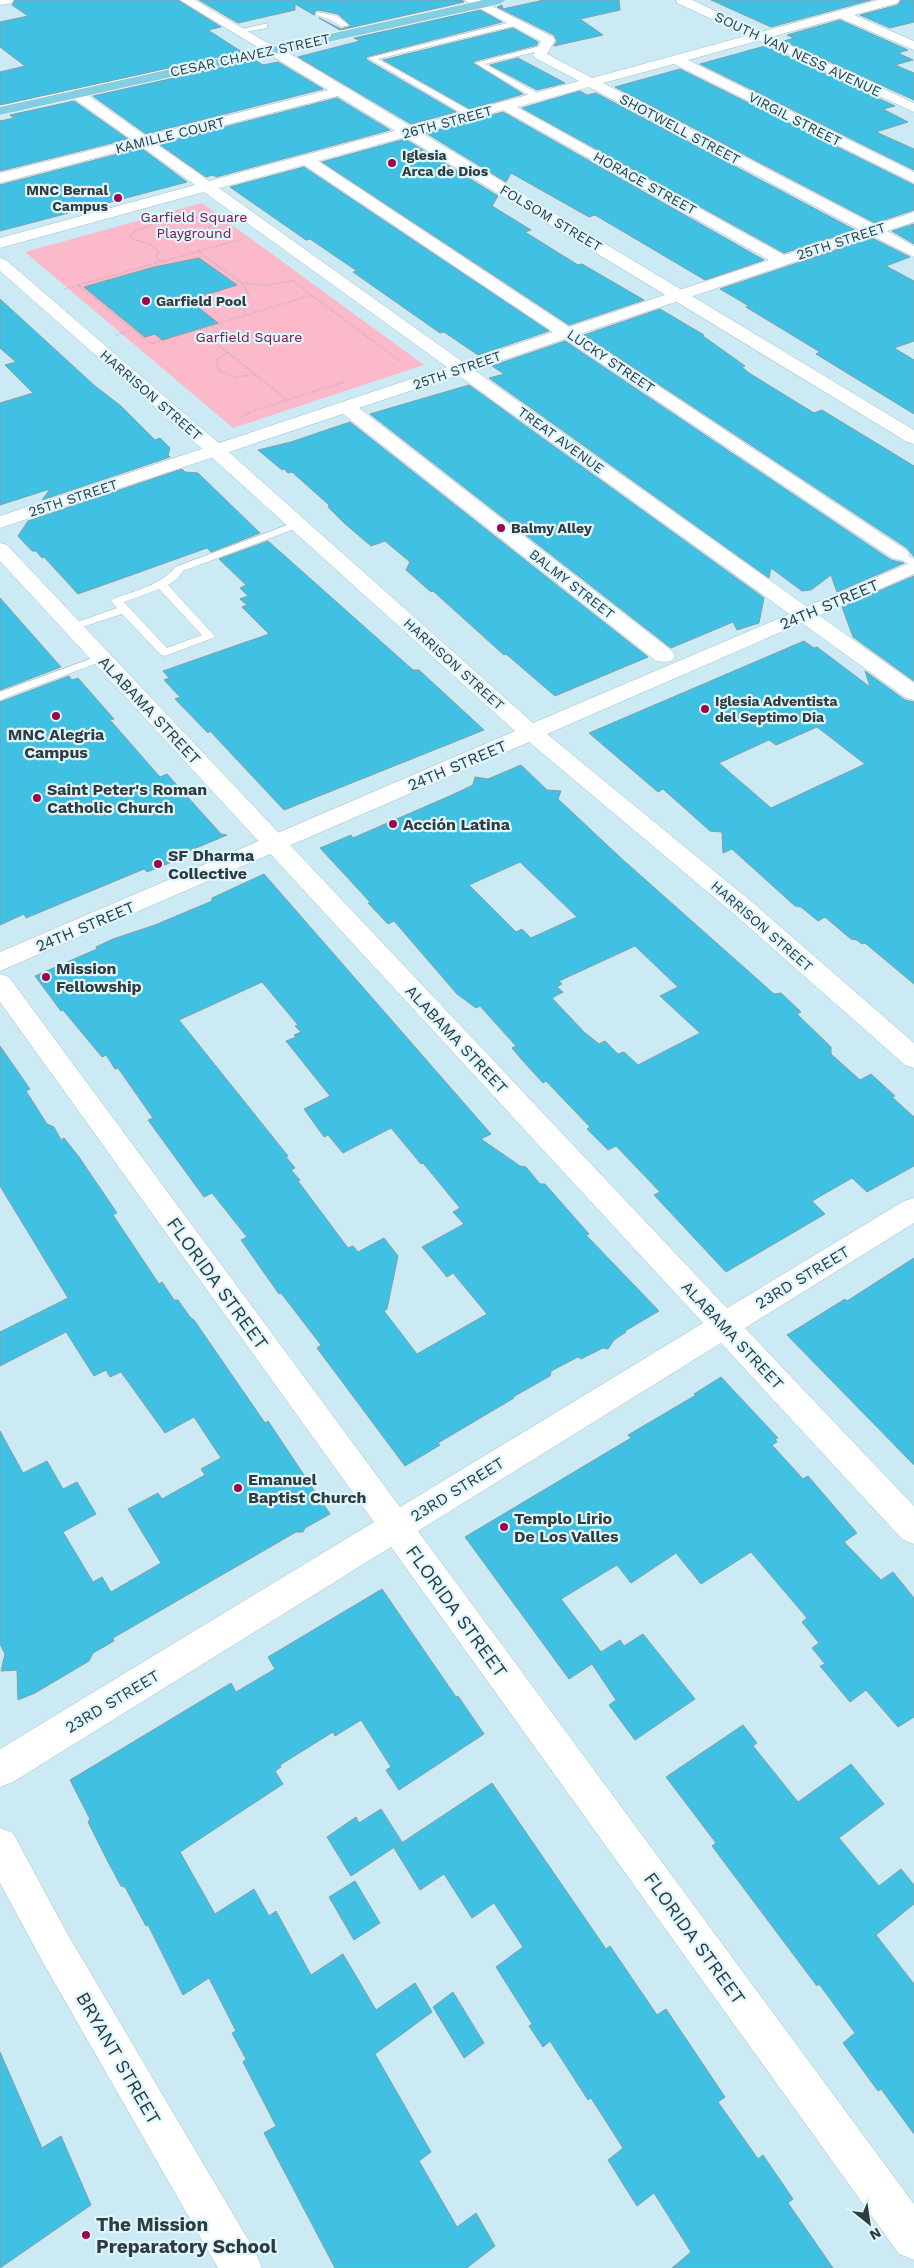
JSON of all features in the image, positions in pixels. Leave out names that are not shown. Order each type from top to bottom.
[{"type":"main road","name":"CESAR CHAVEZ STREET","points":[[0,100],[460,0]]},
{"type":"main road","name":"CESAR CHAVEZ STREET","points":[[0,111],[274,50],[475,2],[500,0]]},
{"type":"street","points":[[0,2],[7,0]]},
{"type":"street","name":"FOLSOM STREET","points":[[186,0],[259,44],[274,50],[914,438]]},
{"type":"street","name":"SOUTH VAN NESS AVENUE","points":[[686,0],[914,108]]},
{"type":"street","name":"26TH STREET","points":[[0,244],[894,0]]},
{"type":"street","name":"SHOTWELL STREET","points":[[475,2],[548,40],[540,55],[914,252]]},
{"type":"street","points":[[841,14],[914,46]]},
{"type":"street","name":"VIRGIL STREET","points":[[677,60],[914,178]]},
{"type":"street","name":"KAMILLE COURT","points":[[0,178],[340,91]]},
{"type":"street","name":"TREAT AVENUE","points":[[76,94],[914,693]]},
{"type":"street","name":"HORACE STREET","points":[[506,106],[783,261]]},
{"type":"street","name":"LUCKY STREET","points":[[307,160],[568,332],[909,562]]},
{"type":"street","name":"25TH STREET","points":[[0,522],[914,217]]},
{"type":"street","name":"HARRISON STREET","points":[[0,263],[216,450],[531,733],[743,908],[914,1058]]},
{"type":"street","name":"BALMY STREET","points":[[346,407],[672,662]]},
{"type":"street","name":"ALABAMA STREET","points":[[0,549],[914,1529]]},
{"type":"street","name":"24TH STREET","points":[[0,962],[531,733],[672,662],[804,614],[909,562]]},
{"type":"street","name":"FLORIDA STREET","points":[[0,982],[914,2239]]},
{"type":"street","name":"23RD STREET","points":[[0,1769],[723,1324],[914,1209]]},
{"type":"street","name":"BRYANT STREET","points":[[0,1846],[54,1946],[242,2268]]},
{"type":"lane","points":[[318,14],[334,18],[345,25]]},
{"type":"lane","points":[[471,115],[372,58],[515,23]]},
{"type":"lane","points":[[238,31],[264,26]]},
{"type":"lane","points":[[538,97],[479,63],[544,47]]},
{"type":"lane","points":[[161,584],[209,636],[165,653],[118,601],[161,584],[173,577],[179,568],[298,524]]},
{"type":"lane","points":[[73,627],[125,609]]},
{"type":"lane","points":[[0,696],[101,658]]},
{"type":"path","points":[[188,217],[196,208]]},
{"type":"path","points":[[175,217],[206,220],[211,224],[209,228],[251,236]]},
{"type":"path","points":[[161,262],[156,258],[159,252],[152,243],[132,239],[130,236],[135,231],[153,227],[164,219]]},
{"type":"path","points":[[68,288],[269,231]]},
{"type":"path","points":[[198,251],[247,288],[248,295],[244,316]]},
{"type":"path","points":[[241,283],[266,285],[293,281],[325,271]]},
{"type":"path","points":[[293,281],[404,363],[395,366]]},
{"type":"path","points":[[78,285],[150,344],[312,295]]},
{"type":"path","points":[[122,334],[133,330]]},
{"type":"path","points":[[200,330],[287,400]]},
{"type":"path","points":[[228,352],[216,361],[216,366],[220,371],[237,377],[256,376]]},
{"type":"path","points":[[239,420],[250,412],[350,380]]},
{"type":"green space","name":"Garfield Square","points":[[202,203],[424,365],[233,428],[25,252]]},
{"type":"building","points":[[15,0],[178,0],[221,27],[208,30],[242,52],[0,105],[0,72],[25,66],[0,47],[0,22],[28,16],[12,5]]},
{"type":"building","points":[[199,0],[462,0],[464,2],[340,30],[319,18],[341,29],[351,26],[338,14],[318,10],[315,11],[314,15],[295,4],[295,10],[238,23]]},
{"type":"building","points":[[544,0],[619,0],[620,10],[580,19],[603,35],[554,46],[557,41],[554,35],[497,7],[502,5],[503,9]]},
{"type":"building","points":[[711,0],[871,0],[771,27]]},
{"type":"building","points":[[901,0],[914,0],[914,22],[890,28],[860,15],[898,5]]},
{"type":"building","points":[[480,10],[502,22],[366,57],[367,60],[456,112],[411,124],[298,57],[360,41],[354,38]]},
{"type":"building","points":[[840,20],[908,50],[898,53],[913,60],[895,65],[914,73],[914,100],[784,41],[794,38],[787,35]]},
{"type":"building","points":[[513,28],[538,42],[537,45],[473,63],[523,94],[470,109],[383,60]]},
{"type":"building","points":[[765,46],[895,106],[883,109],[908,122],[876,132],[914,149],[914,170],[700,64]]},
{"type":"building","points":[[518,58],[565,83],[537,90],[490,65]]},
{"type":"building","points":[[255,60],[263,65],[278,62],[323,89],[146,134],[93,96]]},
{"type":"building","points":[[680,69],[914,185],[914,210],[875,223],[615,87]]},
{"type":"building","points":[[580,91],[587,95],[596,93],[855,230],[784,253],[522,108]]},
{"type":"building","points":[[337,98],[390,130],[216,177],[213,175],[206,177],[159,144]]},
{"type":"building","points":[[74,101],[128,139],[0,171],[0,121],[14,118],[10,115]]},
{"type":"building","points":[[503,112],[764,260],[705,280],[595,215],[589,217],[511,173],[506,182],[426,133]]},
{"type":"building","points":[[405,139],[498,196],[492,206],[531,230],[525,232],[578,265],[582,264],[644,300],[569,325],[322,162]]},
{"type":"building","points":[[141,148],[187,182],[0,231],[0,185]]},
{"type":"building","points":[[304,167],[549,331],[478,355],[444,332],[440,333],[353,272],[357,271],[310,239],[306,240],[230,187]]},
{"type":"building","points":[[914,224],[914,244],[892,231]]},
{"type":"building","points":[[872,238],[910,257],[886,266],[914,281],[914,341],[894,348],[914,360],[914,414],[816,354],[820,352],[720,289]]},
{"type":"building","name":"Garfield Pool","points":[[199,258],[237,285],[189,300],[218,323],[162,340],[155,334],[145,337],[84,287],[154,267]]},
{"type":"building","points":[[0,299],[95,386],[121,406],[155,440],[160,438],[170,448],[168,455],[170,457],[42,500],[50,489],[0,505],[0,403],[33,393],[5,365],[16,362],[0,348]]},
{"type":"building","points":[[660,309],[704,335],[745,366],[742,367],[749,373],[814,413],[822,410],[914,466],[914,557],[907,548],[584,335]]},
{"type":"building","points":[[565,341],[891,560],[904,563],[837,592],[831,575],[811,590],[802,591],[771,568],[769,578],[489,378],[504,374],[492,366]]},
{"type":"building","points":[[469,385],[764,598],[759,623],[737,630],[733,622],[671,648],[370,414]]},
{"type":"building","points":[[350,422],[648,657],[555,696],[506,654],[504,655],[433,591],[431,592],[406,570],[410,562],[385,541],[371,546],[343,522],[328,507],[329,505],[292,472],[288,473],[284,469],[282,470],[258,450],[291,442]]},
{"type":"building","points":[[182,469],[185,472],[198,473],[260,533],[211,552],[207,548],[78,594],[44,557],[42,558],[36,551],[32,551],[18,536],[28,521]]},
{"type":"building","points":[[268,541],[413,670],[419,670],[484,730],[284,810],[210,731],[208,733],[175,699],[180,697],[164,680],[169,678],[163,671],[269,634],[242,607],[247,605],[240,599],[248,596],[240,588],[246,585],[219,559]]},
{"type":"building","points":[[914,576],[914,681],[853,637],[842,607]]},
{"type":"building","points":[[0,598],[61,667],[0,690]]},
{"type":"building","points":[[804,641],[814,648],[817,647],[870,687],[865,671],[905,700],[914,702],[914,984],[865,943],[862,944],[857,940],[851,939],[825,917],[818,921],[801,907],[795,906],[732,849],[723,853],[722,832],[710,831],[663,789],[658,792],[589,733]],"holes":[[[817,727],[865,764],[771,808],[719,763],[769,740],[776,745]]]},
{"type":"building","points":[[69,676],[72,680],[78,678],[114,719],[110,720],[160,777],[167,774],[221,834],[227,835],[170,859],[172,862],[147,872],[144,869],[26,918],[24,914],[0,925],[0,702]]},
{"type":"building","points":[[521,765],[547,790],[561,791],[558,799],[622,859],[774,994],[781,993],[801,1012],[797,1014],[831,1047],[831,1054],[860,1080],[871,1074],[895,1096],[892,1097],[914,1117],[914,1166],[867,1192],[852,1178],[812,1201],[825,1214],[726,1272],[654,1195],[660,1192],[616,1146],[608,1150],[587,1129],[590,1127],[546,1081],[543,1083],[523,1061],[512,1048],[516,1046],[480,1006],[476,1008],[457,994],[394,921],[388,924],[320,848],[351,835],[353,838],[452,795],[473,785],[475,777],[488,779]],"holes":[[[520,862],[577,917],[531,938],[522,929],[516,932],[469,885]],[[635,946],[678,987],[660,996],[700,1033],[638,1065],[624,1052],[618,1054],[605,1041],[599,1044],[584,1032],[552,998],[563,992],[557,987],[562,984],[559,981]]]},
{"type":"building","points":[[264,874],[491,1134],[481,1139],[520,1166],[526,1167],[540,1184],[545,1184],[589,1234],[586,1235],[659,1311],[625,1331],[614,1340],[608,1349],[603,1348],[581,1359],[578,1357],[551,1371],[550,1376],[438,1443],[440,1445],[405,1466],[317,1348],[321,1345],[281,1293],[279,1294],[241,1240],[247,1237],[212,1193],[204,1197],[148,1120],[153,1118],[118,1068],[115,1069],[106,1055],[102,1057],[63,1010],[61,1011],[35,976],[97,949],[96,947],[113,939],[155,925],[212,901],[212,898]],"holes":[[[262,982],[298,1025],[295,1026],[301,1032],[294,1035],[296,1037],[286,1041],[330,1096],[304,1109],[324,1137],[328,1135],[343,1153],[391,1128],[460,1208],[453,1212],[464,1224],[422,1247],[447,1277],[453,1273],[487,1314],[417,1354],[384,1311],[387,1309],[398,1256],[384,1238],[358,1252],[353,1246],[348,1248],[298,1181],[300,1180],[291,1170],[295,1168],[286,1157],[288,1156],[179,1020]]]},
{"type":"building","points":[[0,1046],[30,1089],[26,1091],[47,1124],[54,1127],[61,1140],[64,1138],[79,1157],[117,1213],[113,1215],[159,1284],[162,1282],[174,1300],[178,1300],[194,1320],[265,1423],[268,1421],[330,1514],[305,1528],[303,1532],[296,1532],[113,1638],[114,1641],[93,1653],[89,1661],[35,1693],[18,1700],[17,1670],[1,1671],[5,1654],[0,1644],[0,1431],[23,1473],[47,1461],[63,1489],[77,1482],[96,1514],[63,1532],[93,1582],[102,1577],[111,1592],[161,1563],[128,1509],[158,1493],[162,1499],[205,1475],[201,1469],[221,1458],[194,1417],[165,1433],[121,1372],[110,1377],[106,1370],[94,1376],[66,1332],[0,1366],[0,1332],[68,1298],[0,1186]]},
{"type":"building","points":[[914,1258],[914,1465],[787,1335],[845,1299],[847,1301]]},
{"type":"building","points":[[721,1377],[778,1438],[775,1439],[777,1442],[772,1445],[803,1479],[808,1476],[857,1533],[844,1542],[881,1580],[893,1572],[914,1598],[914,1717],[898,1727],[866,1690],[850,1702],[820,1666],[825,1664],[812,1648],[819,1643],[802,1622],[807,1618],[751,1552],[701,1584],[676,1553],[631,1583],[617,1565],[561,1599],[601,1652],[620,1640],[624,1646],[643,1634],[695,1699],[635,1740],[609,1705],[616,1700],[592,1664],[569,1679],[465,1537],[631,1438],[628,1435],[696,1395],[694,1394]]},
{"type":"building","points":[[382,1589],[456,1697],[458,1696],[484,1734],[399,1790],[386,1770],[391,1767],[361,1720],[335,1736],[333,1732],[280,1765],[281,1767],[275,1771],[283,1784],[180,1852],[215,1914],[254,1889],[269,1916],[276,1911],[311,1975],[343,1954],[376,2010],[415,1983],[432,2012],[375,2054],[431,2152],[419,2161],[457,2227],[476,2213],[495,2246],[467,2268],[335,2268],[264,2133],[276,2126],[243,2062],[246,2059],[232,2033],[236,2031],[209,1978],[183,1995],[148,1925],[146,1926],[125,1887],[121,1886],[107,1860],[88,1822],[90,1819],[70,1780],[231,1683],[236,1692],[275,1669],[268,1657]]},
{"type":"building","points":[[743,1725],[757,1743],[753,1746],[798,1802],[851,1764],[884,1804],[839,1838],[879,1886],[901,1869],[914,1885],[914,1904],[876,1935],[914,1984],[914,2134],[881,2089],[878,2091],[843,2043],[855,2033],[819,1984],[817,1986],[712,1846],[716,1843],[666,1777]]},
{"type":"building","points":[[492,1783],[606,1949],[610,1946],[657,2015],[666,2009],[725,2097],[718,2102],[758,2159],[763,2155],[793,2199],[788,2203],[833,2268],[672,2268],[691,2252],[654,2193],[637,2206],[608,2160],[623,2148],[591,2098],[588,2100],[550,2041],[543,2047],[529,2026],[532,2024],[496,1967],[523,1947],[494,1903],[472,1918],[444,1874],[420,1890],[394,1848]]},
{"type":"building","points":[[381,1809],[402,1842],[351,1876],[327,1837],[356,1817],[359,1823]]},
{"type":"building","points":[[355,1881],[380,1923],[354,1940],[329,1897]]},
{"type":"building","points":[[453,1992],[484,2043],[464,2058],[433,2007]]},
{"type":"building","points":[[0,2052],[42,2148],[61,2136],[91,2205],[0,2268]]},
{"type":"place","name":"Iglesia Arca de Dios","points":[[392,163]]},
{"type":"place","name":"MNC Bernal Campus","points":[[118,198]]},
{"type":"place","name":"Garfield Pool","points":[[146,301]]},
{"type":"place","name":"Balmy Alley","points":[[501,528]]},
{"type":"place","name":"Iglesia Adventista del Septimo Dia","points":[[705,709]]},
{"type":"place","name":"MNC Alegria Campus","points":[[56,716]]},
{"type":"place","name":"Saint Peter's Roman Catholic Church","points":[[37,798]]},
{"type":"place","name":"Acción Latina","points":[[393,824]]},
{"type":"place","name":"SF Dharma Collective","points":[[158,864]]},
{"type":"place","name":"Mission Fellowship","points":[[46,977]]},
{"type":"place","name":"Emanuel Baptist Church","points":[[238,1488]]},
{"type":"place","name":"Templo Lirio De Los Valles","points":[[504,1527]]},
{"type":"place","name":"The Mission Preparatory School","points":[[86,2235]]},
{"type":"park label","name":"Garfield Square Playground","points":[[194,226]]}]
